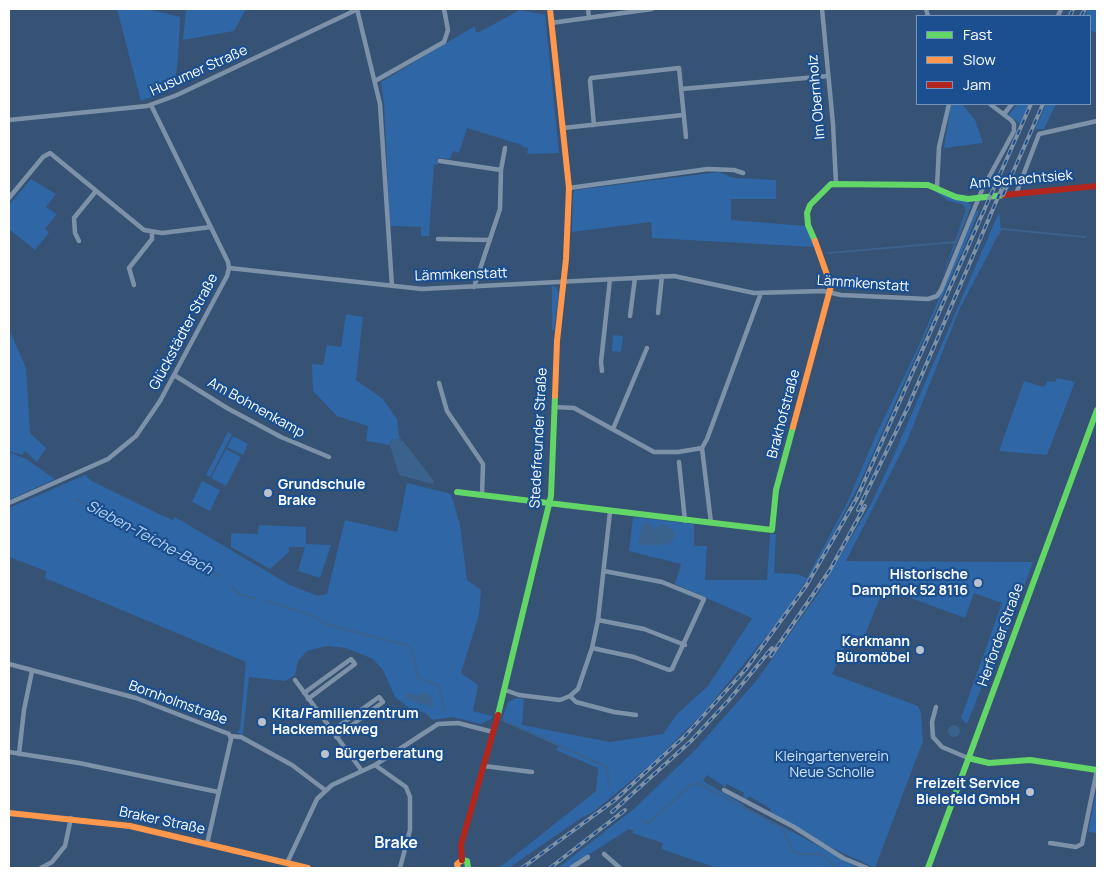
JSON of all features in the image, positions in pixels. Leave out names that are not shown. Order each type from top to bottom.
[{"type":"street","points":[[357,9],[380,104],[392,286]]},
{"type":"street","name":"Husumer Straße","points":[[9,120],[130,109],[150,105],[177,95],[357,9]]},
{"type":"street","points":[[375,81],[444,42],[448,30],[444,9]]},
{"type":"street","name":"Stedefreunder Straße","points":[[462,860],[461,845],[505,690],[550,504],[557,338],[572,188],[554,22],[550,9]]},
{"type":"street","points":[[588,9],[589,18]]},
{"type":"street","points":[[554,22],[652,9]]},
{"type":"street","name":"Im Obernholz","points":[[822,9],[833,124],[833,183]]},
{"type":"street","points":[[594,125],[591,78],[679,68],[686,137]]},
{"type":"street","points":[[681,89],[828,76]]},
{"type":"street","name":"Glückstädter Straße","points":[[9,503],[115,454],[143,429],[221,289],[229,268],[150,105]]},
{"type":"street","points":[[937,187],[939,147],[949,105]]},
{"type":"street","points":[[979,198],[1014,131],[1014,124],[991,105]]},
{"type":"street","points":[[1004,114],[1011,105]]},
{"type":"street","points":[[566,128],[683,115]]},
{"type":"street","points":[[1016,194],[1039,134],[1097,121]]},
{"type":"street","points":[[474,287],[500,209],[501,170],[505,148]]},
{"type":"street","points":[[9,198],[43,157],[50,153],[144,230],[152,232],[211,228]]},
{"type":"street","points":[[440,161],[501,170]]},
{"type":"street","points":[[572,188],[708,169],[734,170],[742,173]]},
{"type":"street","name":"Am Schachtsiek","points":[[833,183],[937,187],[956,197],[979,198],[1097,186]]},
{"type":"street","name":"Brakhofstraße","points":[[550,504],[772,530],[776,490],[829,293],[830,279],[808,225],[807,209],[833,183]]},
{"type":"street","points":[[79,241],[75,233],[74,218],[96,191]]},
{"type":"street","name":"Lämmkenstatt","points":[[229,268],[428,290],[684,276],[761,293],[829,293],[934,298],[941,290],[979,198]]},
{"type":"street","points":[[134,285],[129,268],[152,239],[152,232]]},
{"type":"street","points":[[438,240],[490,240]]},
{"type":"street","points":[[658,313],[662,276]]},
{"type":"street","points":[[630,316],[635,278]]},
{"type":"street","points":[[602,371],[602,353],[610,279]]},
{"type":"street","points":[[711,524],[702,448],[761,293]]},
{"type":"street","points":[[613,430],[647,348]]},
{"type":"street","name":"Am Bohnenkamp","points":[[174,375],[227,408],[281,437],[329,457]]},
{"type":"street","points":[[439,383],[447,411],[483,464],[482,496]]},
{"type":"street","points":[[554,408],[574,408],[654,452],[678,452],[702,448]]},
{"type":"street","name":"Herforder Straße","points":[[928,868],[1097,410]]},
{"type":"street","points":[[679,462],[685,521]]},
{"type":"street","points":[[457,492],[550,504]]},
{"type":"street","points":[[505,690],[555,699],[570,696],[580,685],[592,648],[598,620],[610,512]]},
{"type":"street","points":[[592,648],[634,657],[669,670],[674,668],[704,599],[662,582],[604,571]]},
{"type":"street","points":[[598,620],[644,629],[685,645]]},
{"type":"street","points":[[304,694],[351,659],[355,664],[308,699]]},
{"type":"street","name":"Bornholmstraße","points":[[9,664],[138,699],[226,732],[230,736],[206,844]]},
{"type":"street","points":[[19,754],[24,710],[32,670]]},
{"type":"street","points":[[294,680],[362,771]]},
{"type":"street","points":[[570,696],[576,702],[614,712],[636,715]]},
{"type":"street","points":[[332,731],[379,697],[383,702],[336,736]]},
{"type":"street","points":[[936,707],[932,722],[933,736],[942,747],[968,758],[989,763],[1030,760],[1097,770],[1082,844],[1076,847],[1050,843]]},
{"type":"street","points":[[287,863],[313,806],[326,790],[339,781],[376,765],[438,724],[458,723],[494,732]]},
{"type":"street","points":[[230,736],[241,737],[281,759],[326,790]]},
{"type":"street","points":[[9,752],[79,763],[218,792]]},
{"type":"street","points":[[376,765],[406,787],[410,796],[410,830],[400,868]]},
{"type":"street","points":[[484,766],[532,772]]},
{"type":"street","points":[[724,790],[794,827],[843,858],[867,868]]},
{"type":"street","name":"Braker Straße","points":[[9,813],[71,818],[130,826],[308,868]]},
{"type":"street","points":[[41,868],[56,858],[65,846],[71,818]]},
{"type":"street","points":[[604,854],[620,868]]},
{"type":"street","points":[[571,868],[588,857]]},
{"type":"street","points":[[458,868],[458,864],[462,860],[467,861],[470,868]]},
{"type":"green space","points":[[117,9],[148,9],[180,17],[174,89],[141,101]]},
{"type":"green space","points":[[186,9],[246,9],[234,31],[183,40]]},
{"type":"green space","points":[[1088,9],[1097,9],[1097,33],[1091,30],[1091,15],[1085,15]]},
{"type":"green space","points":[[520,10],[545,15],[559,153],[527,154],[528,148],[522,145],[467,128],[459,153],[453,151],[450,159],[439,158],[438,165],[434,164],[429,236],[421,236],[421,227],[390,226],[384,104],[381,82],[475,26],[476,32],[479,32]]},
{"type":"green space","points":[[951,105],[963,105],[975,120],[983,143],[944,148]]},
{"type":"green space","points":[[1016,105],[1029,105],[1020,124],[1009,115]]},
{"type":"green space","points":[[1046,105],[1056,105],[1044,129],[1035,129]]},
{"type":"green space","points":[[719,172],[734,178],[776,180],[776,199],[731,199],[731,220],[806,226],[814,247],[652,238],[651,222],[572,232],[573,194],[575,190]]},
{"type":"green space","points":[[31,179],[56,194],[46,207],[57,214],[45,229],[49,233],[35,250],[9,229],[9,205]]},
{"type":"green space","points":[[932,189],[967,201],[971,206],[941,281],[966,209],[962,204],[948,201]]},
{"type":"green space","points":[[976,211],[979,211],[963,250],[858,487],[825,550],[810,575],[778,622],[705,711],[655,761],[592,813],[581,818],[509,868],[499,868],[596,791],[598,768],[556,750],[559,745],[502,720],[508,702],[516,698],[524,699],[522,725],[610,742],[663,734],[677,714],[708,686],[752,618],[675,584],[681,564],[629,551],[633,517],[694,524],[694,546],[707,546],[705,580],[767,580],[770,534],[776,534],[774,573],[797,574],[807,578],[847,503],[875,437],[920,343]]},
{"type":"green space","name":"Kleingartenverein Neue Scholle","points":[[999,212],[1001,230],[960,308],[907,441],[846,561],[1033,562],[993,670],[984,681],[967,724],[961,718],[1002,603],[974,593],[965,618],[884,588],[862,642],[846,647],[843,651],[832,674],[918,706],[921,713],[923,741],[875,868],[828,846],[770,812],[771,809],[749,796],[747,799],[743,797],[744,793],[727,784],[725,787],[707,775],[703,781],[744,805],[743,807],[858,868],[717,868],[661,849],[663,843],[632,833],[634,831],[629,829],[568,868],[558,868],[635,808],[696,749],[757,680],[818,594],[871,504]]},
{"type":"green space","points":[[552,286],[556,287],[559,293],[554,330],[552,330]]},
{"type":"green space","points":[[346,314],[363,317],[356,380],[383,399],[397,419],[399,436],[403,441],[401,439],[390,442],[390,445],[366,441],[368,426],[337,416],[313,391],[312,364],[323,365],[327,345],[341,347]]},
{"type":"green space","points":[[9,329],[26,368],[30,433],[46,448],[37,462],[25,451],[22,455],[9,451]]},
{"type":"green space","points":[[613,335],[623,336],[621,352],[612,351]]},
{"type":"green space","points":[[1057,378],[1075,382],[1047,455],[999,451],[1024,381],[1044,387],[1047,381],[1055,382]]},
{"type":"green space","points":[[228,432],[232,434],[210,477],[206,475]]},
{"type":"green space","points":[[233,436],[248,444],[243,455],[227,447]]},
{"type":"green space","points":[[226,449],[241,457],[226,486],[211,478]]},
{"type":"green space","points":[[9,452],[26,459],[55,479],[9,500]]},
{"type":"green space","points":[[85,475],[92,481],[161,515],[173,520],[175,517],[290,585],[318,596],[327,594],[345,520],[397,532],[407,483],[451,494],[460,525],[467,580],[481,590],[479,615],[461,673],[478,685],[473,711],[492,716],[491,719],[481,724],[452,717],[433,720],[425,713],[409,708],[395,697],[383,670],[373,659],[346,648],[327,646],[307,651],[298,661],[295,675],[285,681],[249,677],[243,735],[237,732],[240,729],[246,662],[45,578],[46,571],[9,557],[9,508]]},
{"type":"green space","points":[[202,481],[220,490],[210,511],[192,502]]},
{"type":"green space","points":[[259,525],[306,527],[306,544],[331,545],[320,578],[298,571],[305,547],[289,547],[289,552],[270,569],[231,547],[231,533],[258,534]]},
{"type":"green space","points":[[1097,788],[1097,833],[1088,832]]},
{"type":"shaded area","points":[[393,438],[403,441],[434,481],[432,484],[399,475],[390,445]]},
{"type":"shaded area","points":[[644,522],[647,522],[655,529],[662,524],[673,530],[675,536],[672,542],[666,545],[640,545],[638,543]]},
{"type":"shaded area","points":[[409,693],[417,696],[424,693],[430,695],[434,705],[432,707],[410,700],[406,694]]},
{"type":"shaded area","points":[[952,725],[956,725],[960,731],[956,737],[952,737],[948,733],[948,729]]},
{"type":"waterway","points":[[829,253],[956,242],[967,215],[965,206]]},
{"type":"waterway","points":[[992,243],[1002,229],[1085,237]]},
{"type":"waterway","name":"Sieben-Teiche-Bach","points":[[76,499],[173,554],[207,568],[221,577]]},
{"type":"waterway","name":"Sieben-Teiche-Bach","points":[[231,586],[239,594],[257,599]]},
{"type":"waterway","name":"Sieben-Teiche-Bach","points":[[267,601],[312,615],[325,624],[409,646],[413,651],[418,678],[439,686],[445,711]]},
{"type":"waterway","name":"Sieben-Teiche-Bach","points":[[502,720],[607,767],[609,787]]},
{"type":"waterway","name":"Sieben-Teiche-Bach","points":[[642,819],[647,823],[650,822],[690,786],[698,783],[783,828],[793,852],[825,856],[835,868]]},
{"type":"railway","points":[[1070,15],[1073,9]]},
{"type":"railway","points":[[1082,15],[1085,9]]},
{"type":"railway","points":[[522,868],[615,800],[685,736],[745,670],[806,586],[857,498],[1031,105]]},
{"type":"railway","points":[[1003,195],[1043,105]]},
{"type":"railway","points":[[858,510],[908,407],[1002,188]]},
{"type":"railway","points":[[771,656],[830,570],[865,506]]},
{"type":"railway","points":[[612,812],[691,741],[729,700],[772,648]]},
{"type":"railway","points":[[550,868],[625,810]]},
{"type":"traffic: fast","points":[[815,241],[808,225],[807,213],[810,205],[831,184],[928,185],[956,197],[968,199],[1004,195]]},
{"type":"traffic: fast","points":[[498,715],[551,496],[555,396]]},
{"type":"traffic: fast","points":[[928,868],[1097,410]]},
{"type":"traffic: fast","points":[[457,492],[772,530],[776,490],[793,427]]},
{"type":"traffic: fast","points":[[968,758],[989,763],[1030,760],[1097,770]]},
{"type":"traffic: fast","points":[[462,860],[467,861],[468,868]]},
{"type":"traffic: slow","points":[[550,9],[569,188],[566,259],[557,341],[555,396]]},
{"type":"traffic: slow","points":[[793,427],[831,286],[815,241]]},
{"type":"traffic: slow","points":[[9,813],[130,826],[308,868]]},
{"type":"traffic: slow","points":[[458,868],[457,864],[462,860]]},
{"type":"traffic: jam","points":[[1004,195],[1097,186]]},
{"type":"traffic: jam","points":[[462,860],[461,845],[498,715]]},
{"type":"place","name":"Grundschule Brake","points":[[268,493]]},
{"type":"place","name":"Historische Dampflok 52 8116","points":[[978,583]]},
{"type":"place","name":"Kerkmann Büromöbel","points":[[920,650]]},
{"type":"place","name":"Kita/Familienzentrum Hackemackweg","points":[[262,722]]},
{"type":"place","name":"Bürgerberatung","points":[[325,754]]},
{"type":"place","name":"Freizeit Service Bielefeld GmbH","points":[[1030,792]]},
{"type":"district","name":"Brake","points":[[396,844]]}]
